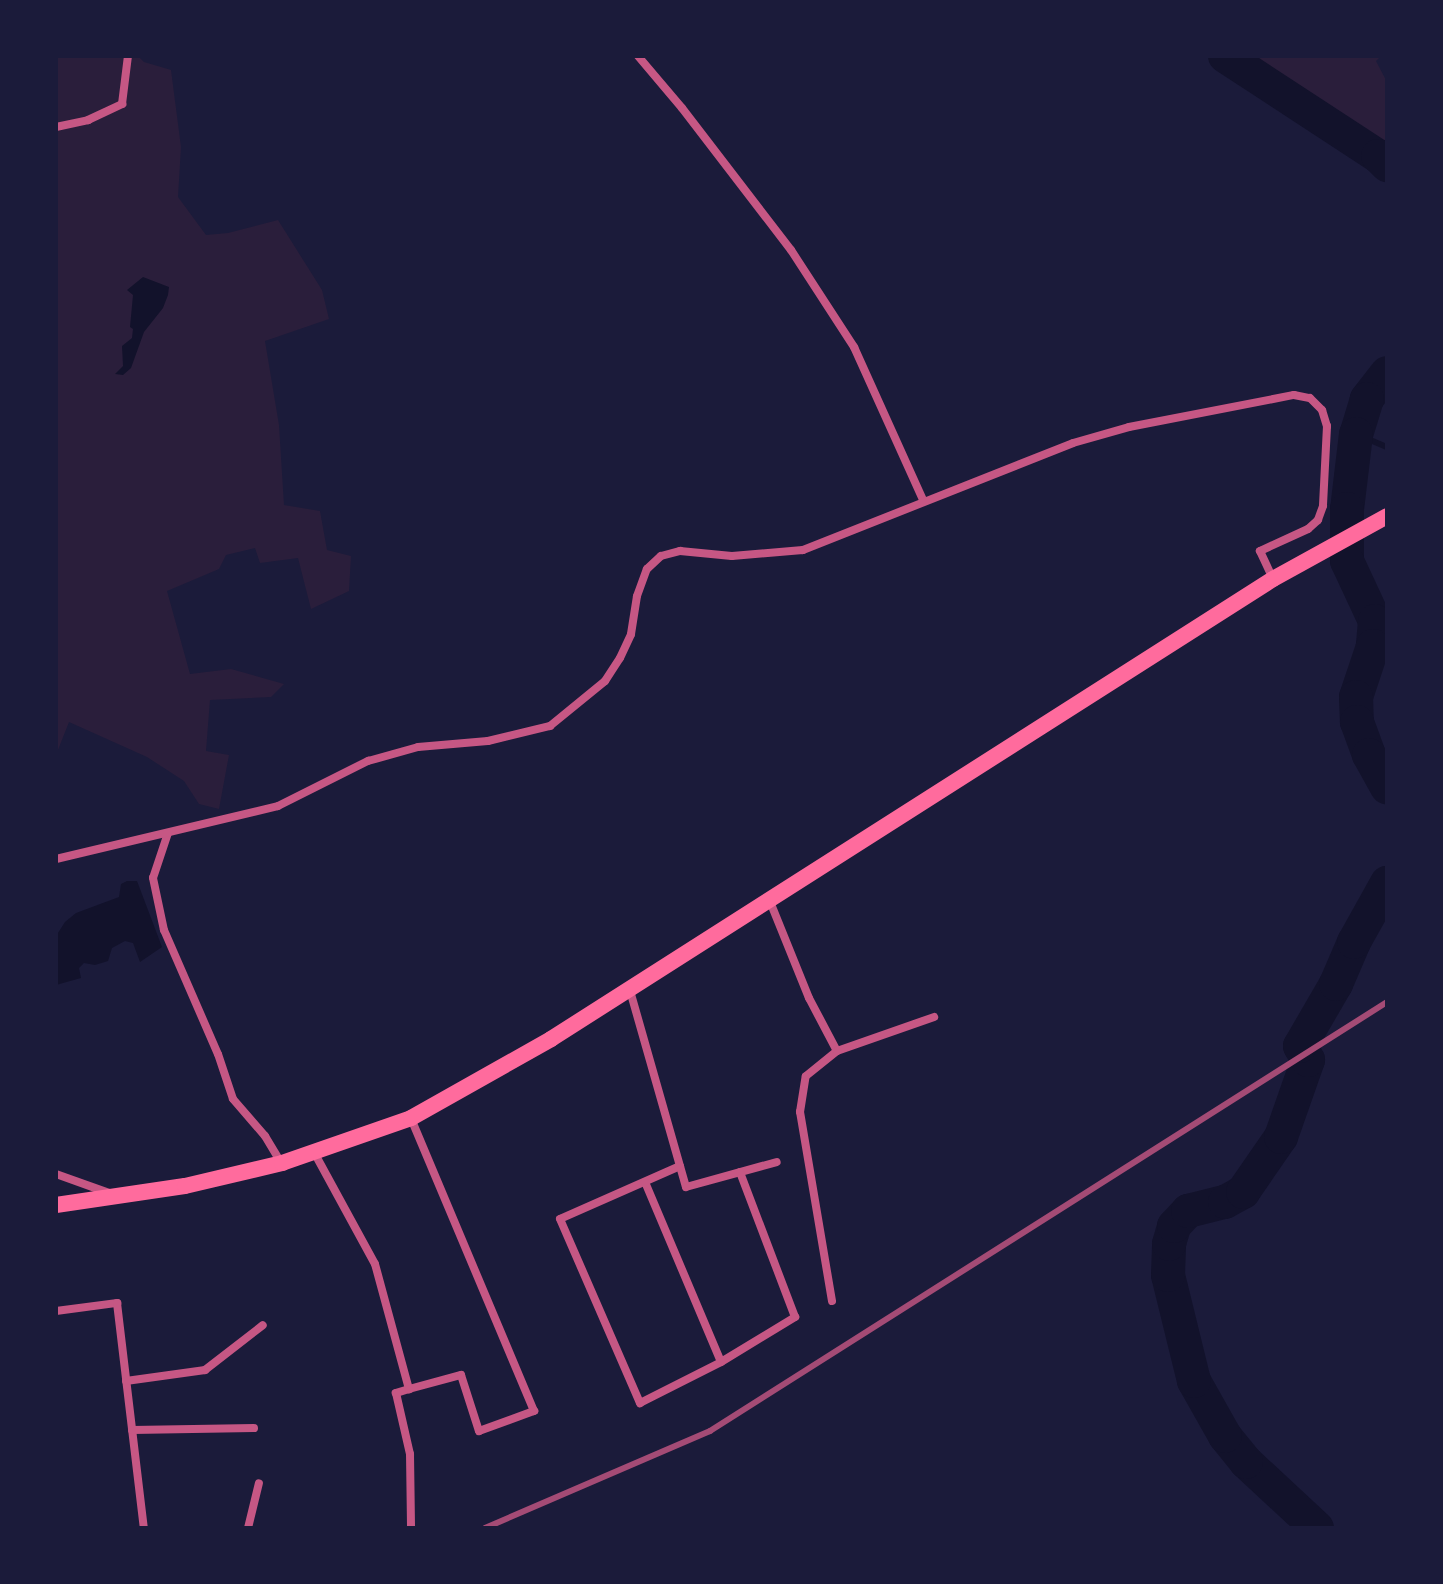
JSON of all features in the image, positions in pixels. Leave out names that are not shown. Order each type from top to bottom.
[{"type":"main road","points":[[56,1205],[185,1186],[282,1163],[411,1118],[551,1039],[1273,579],[1387,516]]},
{"type":"street","points":[[56,127],[88,120],[122,104],[128,56]]},
{"type":"street","points":[[638,56],[791,250],[854,347],[923,500]]},
{"type":"street","points":[[56,859],[278,806],[368,761],[418,747],[488,741],[550,726],[605,681],[631,634],[637,596],[647,569],[661,556],[680,551],[732,556],[803,550],[1073,443],[1129,427],[1294,395],[1310,398],[1322,410],[1327,426],[1323,506],[1318,520],[1308,529],[1260,551],[1273,579]]},
{"type":"street","points":[[168,833],[153,878],[164,930],[218,1054],[233,1099],[265,1136],[282,1163]]},
{"type":"street","points":[[769,898],[809,998],[837,1051]]},
{"type":"street","points":[[629,987],[686,1187],[777,1162]]},
{"type":"street","points":[[832,1301],[800,1112],[806,1076],[837,1051],[934,1017]]},
{"type":"street","points":[[411,1118],[534,1411],[479,1431],[461,1375],[396,1393],[410,1454],[411,1526]]},
{"type":"street","points":[[315,1154],[375,1264],[409,1389]]},
{"type":"street","points":[[680,1166],[560,1219],[640,1403],[721,1362],[795,1317],[740,1172]]},
{"type":"street","points":[[56,1174],[118,1196]]},
{"type":"street","points":[[645,1182],[721,1362]]},
{"type":"street","points":[[56,1311],[117,1303],[144,1528]]},
{"type":"street","points":[[126,1381],[205,1370],[263,1325]]},
{"type":"street","points":[[132,1430],[254,1428]]},
{"type":"street","points":[[248,1528],[259,1483]]},
{"type":"shaded area","points":[[56,56],[138,56],[144,62],[171,70],[181,147],[178,197],[206,235],[228,233],[278,220],[322,290],[329,319],[265,341],[279,425],[284,505],[320,511],[327,550],[351,556],[349,591],[311,609],[298,558],[260,563],[255,548],[226,555],[219,569],[167,591],[190,674],[231,669],[284,684],[271,697],[210,700],[206,751],[229,755],[219,809],[199,804],[184,781],[147,757],[69,722],[56,755]]},
{"type":"shaded area","points":[[1257,56],[1381,56],[1376,61],[1387,82],[1387,145],[1274,76]]},
{"type":"shaded area","points":[[143,277],[169,287],[168,295],[163,308],[144,332],[131,368],[123,375],[115,374],[123,366],[122,346],[132,338],[133,295],[127,290]]},
{"type":"shaded area","points":[[137,881],[162,947],[140,962],[133,943],[125,941],[112,948],[108,961],[95,965],[84,963],[79,968],[81,978],[56,985],[56,936],[65,922],[76,913],[119,897],[121,884]]},
{"type":"waterway","points":[[1225,56],[1378,156],[1387,165]]},
{"type":"waterway","points":[[1387,373],[1367,399],[1356,434],[1347,509],[1347,561],[1375,621],[1373,646],[1356,697],[1357,722],[1369,755],[1387,787]]},
{"type":"waterway","points":[[1356,434],[1387,447]]},
{"type":"waterway","points":[[1317,1528],[1246,1462],[1225,1436],[1194,1381],[1168,1275],[1169,1244],[1174,1226],[1188,1211],[1225,1202],[1243,1192],[1281,1137],[1308,1060],[1300,1046],[1336,984],[1354,942],[1387,883]]},
{"type":"railway","points":[[485,1528],[710,1431],[1387,1002]]}]
